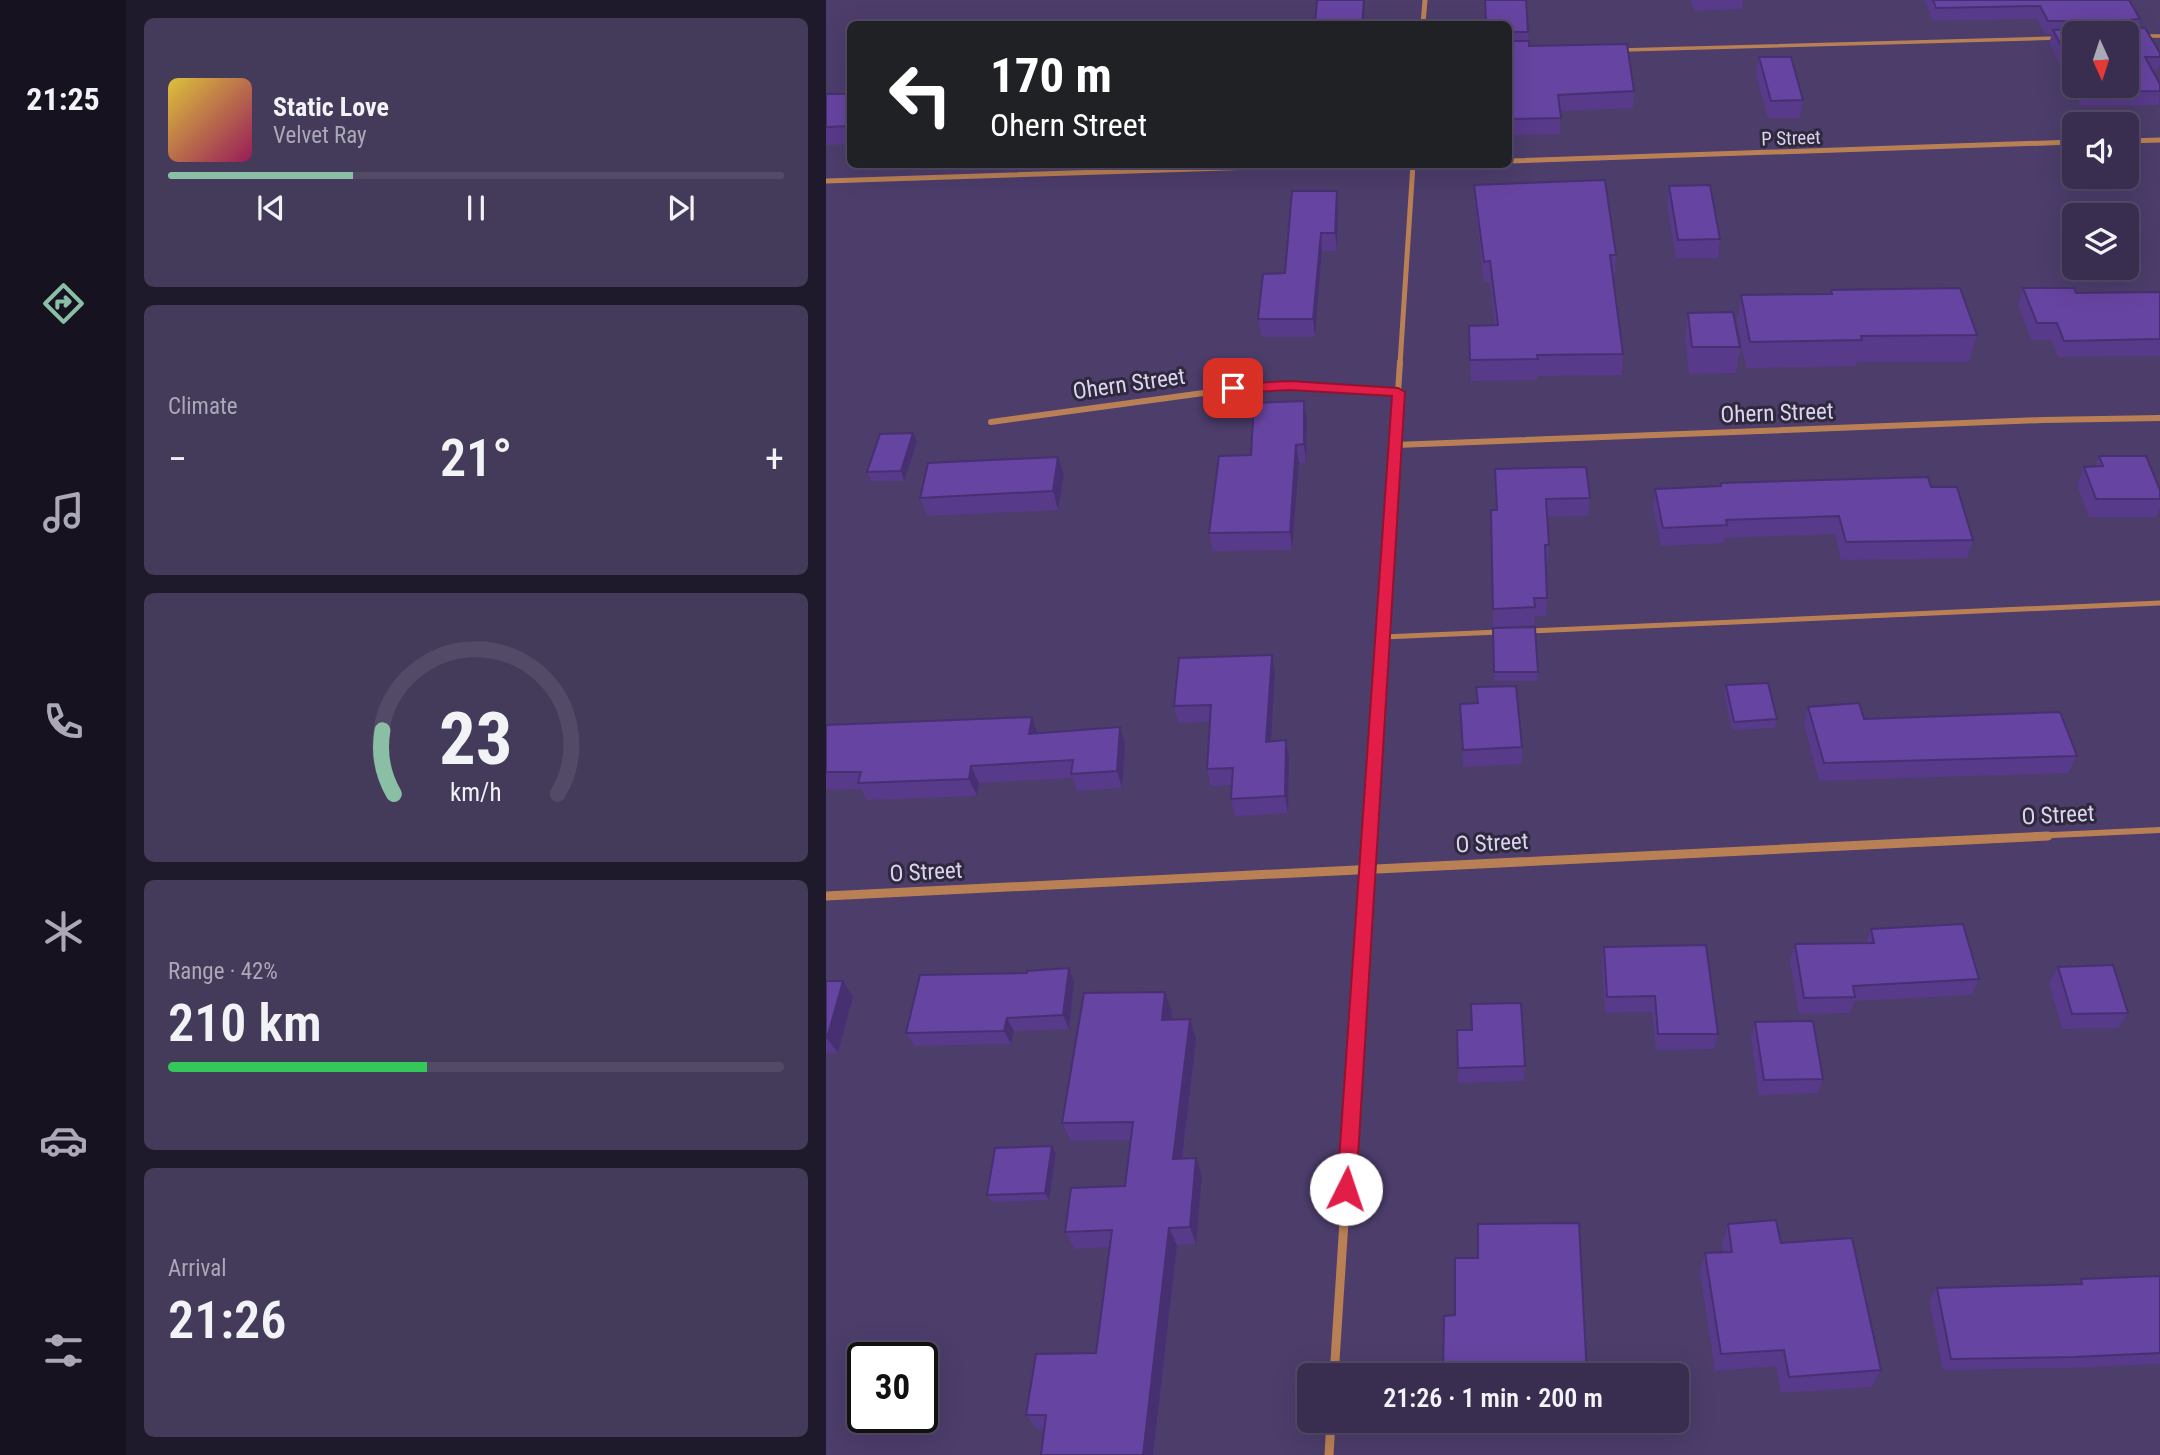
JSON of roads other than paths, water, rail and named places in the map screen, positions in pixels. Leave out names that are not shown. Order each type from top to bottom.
[{"type":"street","points":[[1423,21],[1425,0]]},
{"type":"street","points":[[2139,141],[2160,140]]},
{"type":"street","name":"P Street","points":[[1512,161],[2062,142]]},
{"type":"street","points":[[826,181],[1228,168]]},
{"type":"street","points":[[1335,1363],[1413,168]]},
{"type":"street","name":"Ohern Street","points":[[991,422],[1233,388],[1290,386],[1398,392]]},
{"type":"street","name":"Ohern Street","points":[[1395,445],[2043,420],[2160,418]]},
{"type":"street","name":"O Street","points":[[826,897],[2160,830]]},
{"type":"street","points":[[1329,1455],[1330,1433]]},
{"type":"lane","points":[[2139,36],[2160,36]]},
{"type":"lane","points":[[1619,50],[2060,38]]},
{"type":"lane","points":[[1521,631],[2160,603]]},
{"type":"lane","points":[[1383,637],[1508,632]]}]
